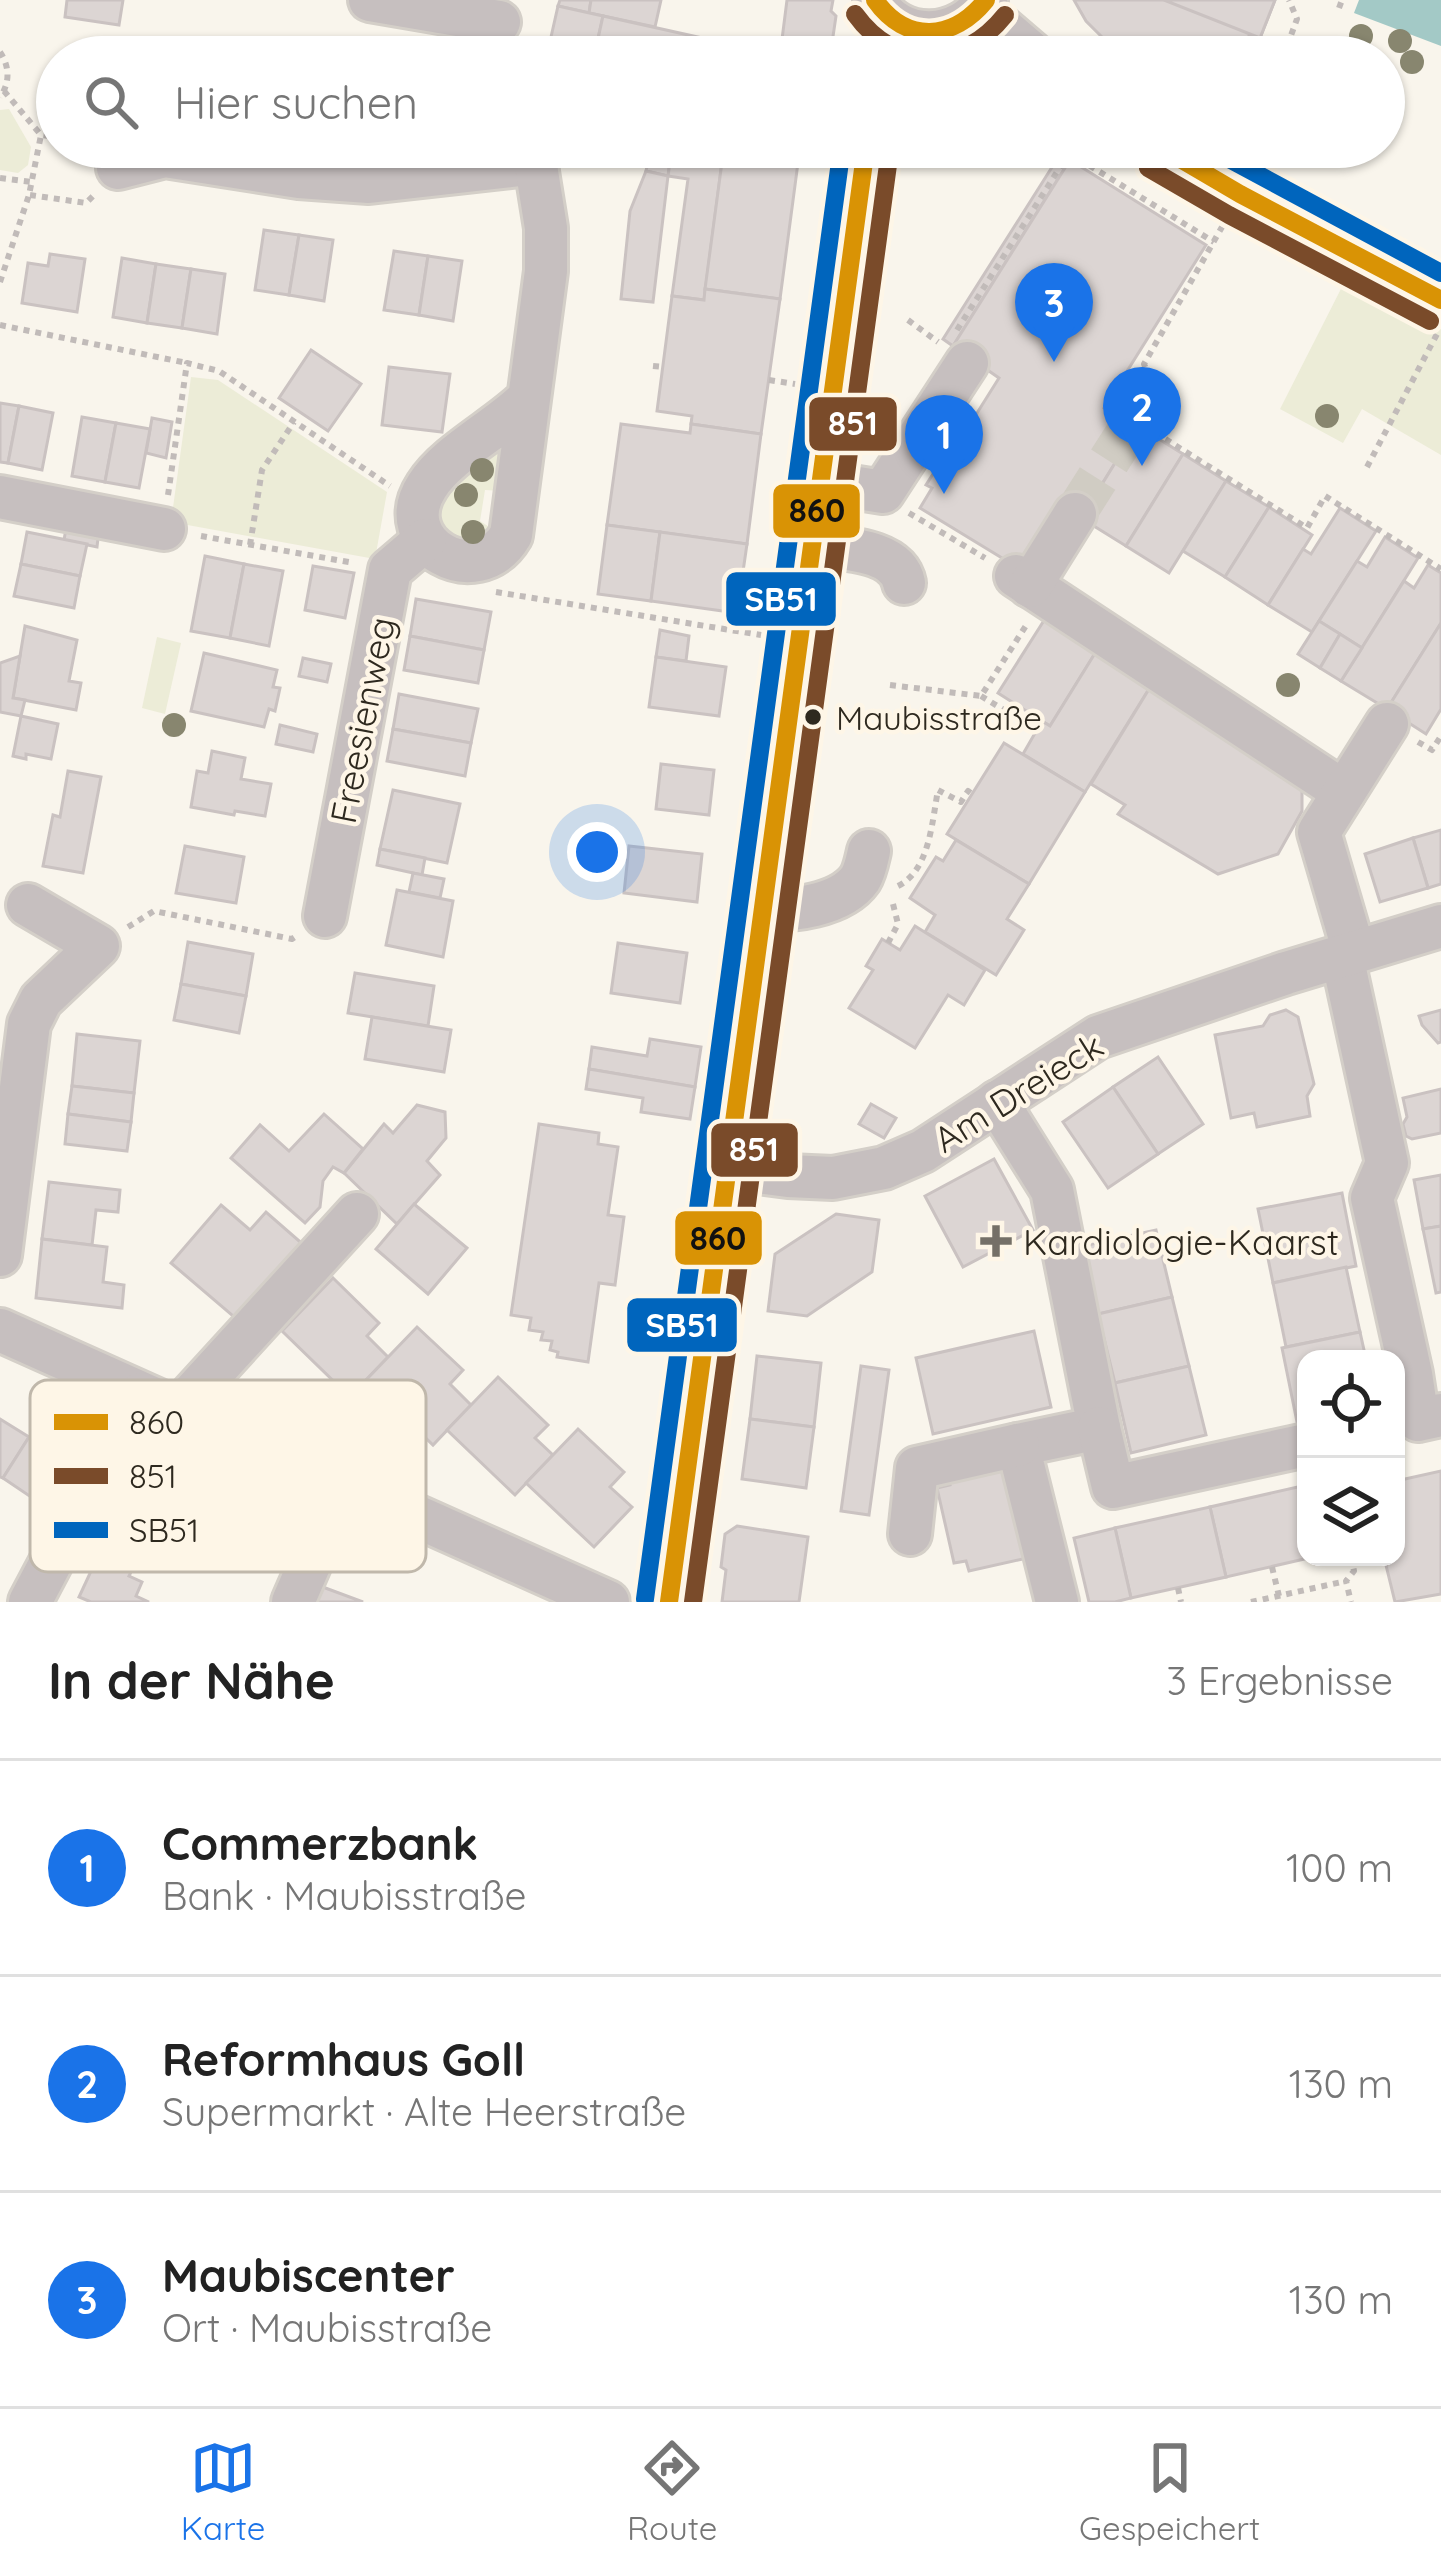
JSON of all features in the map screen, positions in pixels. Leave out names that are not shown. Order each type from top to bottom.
[{"type":"street","points":[[370,0],[500,26]]},
{"type":"street","points":[[888,28],[943,32],[964,24],[984,5],[1015,36]]},
{"type":"street","points":[[238,168],[369,182],[455,168]]},
{"type":"street","points":[[527,400],[432,479],[417,518],[425,540],[444,556],[466,561],[488,557],[508,541],[513,526],[546,271],[546,228],[537,168]]},
{"type":"street","points":[[669,1602],[726,1168],[769,994],[761,910],[820,482],[874,313],[867,168]]},
{"type":"street","points":[[1196,168],[1441,300]]},
{"type":"street","points":[[820,482],[883,492],[956,355]]},
{"type":"street","points":[[0,497],[164,529]]},
{"type":"street","points":[[1075,514],[1030,586],[1344,792]]},
{"type":"street","name":"Freesienweg","points":[[326,916],[390,569],[425,540]]},
{"type":"street","points":[[811,544],[881,558],[896,566],[904,584]]},
{"type":"street","points":[[1388,724],[1319,832],[1348,954],[1387,1163],[1372,1198],[1426,1372],[1418,1420]]},
{"type":"street","points":[[761,910],[816,905],[840,893],[863,876],[869,851]]},
{"type":"street","points":[[0,1255],[29,1024],[41,1000],[98,946],[28,905]]},
{"type":"street","name":"Am Dreieck","points":[[726,1168],[833,1178],[884,1168],[923,1151],[1098,1037],[1441,926]]},
{"type":"street","points":[[997,1102],[1052,1190],[1113,1487],[1297,1447]]},
{"type":"street","points":[[182,1380],[357,1214]]},
{"type":"street","points":[[0,1330],[110,1380]]},
{"type":"street","points":[[910,1534],[917,1468],[1100,1429]]},
{"type":"street","points":[[1018,1445],[1058,1602]]},
{"type":"street","points":[[426,1521],[608,1602]]},
{"type":"street","points":[[30,1602],[49,1572]]},
{"type":"street","points":[[293,1602],[306,1572]]},
{"type":"path","points":[[1289,0],[1297,19],[1291,36]]},
{"type":"path","points":[[0,52],[8,67],[2,94],[36,130]]},
{"type":"path","points":[[0,282],[36,161]]},
{"type":"path","points":[[29,195],[86,203],[118,168]]},
{"type":"path","points":[[1093,168],[1214,242]]},
{"type":"path","points":[[1252,168],[1144,364],[1154,390],[1134,422],[1306,528],[1325,496],[1441,569]]},
{"type":"path","points":[[0,178],[32,182]]},
{"type":"path","points":[[874,313],[956,355]]},
{"type":"path","points":[[0,325],[219,371],[396,490]]},
{"type":"path","points":[[1367,467],[1441,326]]},
{"type":"path","points":[[187,363],[164,529],[390,569]]},
{"type":"path","points":[[653,366],[663,367]]},
{"type":"path","points":[[250,544],[262,470],[294,422]]},
{"type":"path","points":[[900,508],[1030,586],[981,696]]},
{"type":"path","points":[[479,588],[798,641]]},
{"type":"path","points":[[890,685],[981,696],[1037,730]]},
{"type":"path","points":[[889,890],[908,881],[926,851],[938,790],[961,802],[968,791],[972,794]]},
{"type":"path","points":[[908,881],[917,887]]},
{"type":"path","points":[[98,946],[154,911],[292,939],[326,916]]},
{"type":"path","points":[[1251,1602],[1346,1581],[1353,1566]]},
{"type":"path","points":[[1272,1567],[1279,1596]]},
{"type":"path","points":[[1346,1581],[1351,1602]]},
{"type":"path","points":[[1178,1588],[1181,1602]]},
{"type":"green space","points":[[9,109],[31,147],[28,165],[18,173],[0,170],[0,110]]},
{"type":"green space","points":[[1347,277],[1441,327],[1441,455],[1362,409],[1343,443],[1280,409]]},
{"type":"green space","points":[[191,377],[218,380],[387,492],[375,559],[171,522]]},
{"type":"green space","points":[[502,439],[502,491],[485,490],[480,521],[494,530],[470,546],[439,529],[435,501]]},
{"type":"green space","points":[[157,637],[181,643],[165,714],[142,708]]},
{"type":"water","points":[[1359,0],[1441,0],[1441,46],[1354,13]]},
{"type":"building","points":[[67,0],[123,0],[119,25],[65,17]]},
{"type":"building","points":[[560,0],[591,0],[589,13],[558,6]]},
{"type":"building","points":[[591,0],[661,0],[655,27],[589,13]]},
{"type":"building","points":[[787,0],[833,0],[833,36],[782,36]]},
{"type":"building","points":[[1074,0],[1275,0],[1261,36],[1101,36]]},
{"type":"building","points":[[1164,0],[1275,0],[1261,36]]},
{"type":"building","points":[[558,6],[603,16],[598,36],[551,36]]},
{"type":"building","points":[[603,16],[693,36],[599,36]]},
{"type":"building","points":[[647,168],[669,168],[668,176]]},
{"type":"building","points":[[669,168],[721,168],[704,300],[672,296],[688,179],[668,176]]},
{"type":"building","points":[[721,168],[797,168],[780,299],[705,289]]},
{"type":"building","points":[[1051,168],[1065,168],[953,346],[943,339]]},
{"type":"building","points":[[1065,168],[1083,168],[1206,245],[1104,408],[1138,426],[1081,518],[1020,569],[920,508],[932,488],[926,485],[963,427],[970,431],[999,378],[953,346]]},
{"type":"building","points":[[646,171],[668,176],[653,302],[621,299],[630,211]]},
{"type":"building","points":[[264,230],[299,235],[289,295],[255,290]]},
{"type":"building","points":[[299,235],[333,240],[324,301],[289,295]]},
{"type":"building","points":[[394,251],[428,256],[419,315],[384,310]]},
{"type":"building","points":[[50,254],[85,259],[77,312],[22,303],[28,263],[48,266]]},
{"type":"building","points":[[428,256],[462,261],[453,321],[419,315]]},
{"type":"building","points":[[122,258],[156,264],[147,323],[113,317]]},
{"type":"building","points":[[156,264],[191,269],[182,328],[147,323]]},
{"type":"building","points":[[191,269],[225,274],[217,334],[182,328]]},
{"type":"building","points":[[705,289],[780,299],[761,434],[691,424],[692,416],[657,411],[672,296],[704,300]]},
{"type":"building","points":[[311,350],[361,384],[328,431],[279,398]]},
{"type":"building","points":[[389,367],[450,374],[442,432],[382,425]]},
{"type":"building","points":[[0,403],[19,406],[8,463],[0,462]]},
{"type":"building","points":[[19,406],[53,413],[42,470],[8,463]]},
{"type":"building","points":[[82,417],[116,423],[105,482],[72,476]]},
{"type":"building","points":[[152,418],[172,422],[166,458],[146,453]]},
{"type":"building","points":[[116,423],[150,429],[139,488],[105,482]]},
{"type":"building","points":[[621,424],[690,433],[691,424],[761,434],[747,544],[607,525]]},
{"type":"building","points":[[1138,426],[1183,454],[1126,546],[1081,518]]},
{"type":"building","points":[[1183,454],[1226,481],[1169,573],[1126,546]]},
{"type":"building","points":[[1226,481],[1269,507],[1225,577],[1183,551]]},
{"type":"building","points":[[1269,507],[1312,535],[1268,605],[1225,577]]},
{"type":"building","points":[[1340,508],[1376,531],[1312,632],[1268,605],[1303,549],[1311,554]]},
{"type":"building","points":[[67,523],[99,530],[97,547],[64,540]]},
{"type":"building","points":[[607,525],[660,532],[651,601],[598,594]]},
{"type":"building","points":[[27,532],[87,544],[80,576],[21,564]]},
{"type":"building","points":[[660,532],[747,544],[737,613],[651,601]]},
{"type":"building","points":[[1385,537],[1418,558],[1362,648],[1319,621],[1357,561],[1367,567]]},
{"type":"building","points":[[205,556],[244,564],[230,638],[191,631]]},
{"type":"building","points":[[21,564],[80,576],[74,608],[14,596]]},
{"type":"building","points":[[244,564],[283,571],[269,646],[230,638]]},
{"type":"building","points":[[1428,565],[1441,573],[1441,623],[1387,709],[1341,681],[1404,581],[1414,588]]},
{"type":"building","points":[[313,566],[354,573],[345,618],[305,610]]},
{"type":"building","points":[[416,599],[491,612],[484,650],[410,636]]},
{"type":"building","points":[[1050,611],[1102,642],[1050,726],[998,693]]},
{"type":"building","points":[[1319,621],[1340,634],[1320,668],[1298,654]]},
{"type":"building","points":[[1441,623],[1441,709],[1426,734],[1387,709]]},
{"type":"building","points":[[25,626],[77,640],[69,681],[81,683],[76,710],[13,698]]},
{"type":"building","points":[[660,630],[689,636],[686,661],[656,657]]},
{"type":"building","points":[[1340,634],[1362,648],[1341,681],[1320,668]]},
{"type":"building","points":[[410,636],[484,650],[478,683],[404,670]]},
{"type":"building","points":[[1102,642],[1157,676],[1085,792],[1023,754],[1042,721],[1050,726]]},
{"type":"building","points":[[204,653],[277,670],[273,687],[280,688],[275,711],[269,709],[264,727],[191,711]]},
{"type":"building","points":[[20,656],[13,698],[25,700],[21,716],[0,712],[0,663]]},
{"type":"building","points":[[656,657],[726,667],[719,716],[649,707]]},
{"type":"building","points":[[303,658],[331,664],[327,682],[299,676]]},
{"type":"building","points":[[1157,676],[1302,770],[1302,811],[1278,854],[1218,874],[1118,814],[1125,805],[1091,784]]},
{"type":"building","points":[[399,694],[478,709],[471,743],[393,729]]},
{"type":"building","points":[[21,716],[58,724],[51,759],[13,756]]},
{"type":"building","points":[[280,725],[317,734],[313,752],[276,744]]},
{"type":"building","points":[[393,729],[471,743],[465,776],[387,761]]},
{"type":"building","points":[[1004,743],[1085,792],[1029,884],[947,834]]},
{"type":"building","points":[[212,751],[245,758],[241,779],[271,784],[265,816],[191,807],[197,771],[208,773]]},
{"type":"building","points":[[661,764],[714,770],[709,815],[656,809]]},
{"type":"building","points":[[68,771],[101,777],[83,873],[43,866],[53,815],[60,817]]},
{"type":"building","points":[[393,790],[460,804],[447,863],[380,849]]},
{"type":"building","points":[[1441,830],[1441,884],[1428,888],[1413,838]]},
{"type":"building","points":[[1413,838],[1428,888],[1380,902],[1365,854]]},
{"type":"building","points":[[956,840],[1029,884],[1007,919],[1024,930],[996,975],[925,932],[935,915],[910,898],[936,857],[943,861]]},
{"type":"building","points":[[185,846],[244,857],[236,903],[176,893]]},
{"type":"building","points":[[629,846],[702,854],[697,902],[624,893]]},
{"type":"building","points":[[380,849],[425,858],[422,875],[377,865]]},
{"type":"building","points":[[413,873],[444,879],[440,898],[409,892]]},
{"type":"building","points":[[397,890],[453,901],[443,957],[386,945]]},
{"type":"building","points":[[915,926],[985,970],[964,1005],[948,995],[915,1048],[849,1008],[873,970],[866,966],[882,939],[900,950]]},
{"type":"building","points":[[188,942],[253,954],[246,996],[181,984]]},
{"type":"building","points":[[618,943],[687,953],[680,1003],[611,993]]},
{"type":"building","points":[[355,973],[434,986],[428,1026],[348,1013]]},
{"type":"building","points":[[181,984],[246,996],[239,1033],[174,1020]]},
{"type":"building","points":[[1286,1010],[1298,1017],[1314,1084],[1307,1096],[1310,1116],[1257,1127],[1254,1113],[1231,1118],[1215,1035],[1263,1026],[1270,1015]]},
{"type":"building","points":[[1441,1010],[1441,1042],[1438,1043],[1419,1016]]},
{"type":"building","points":[[372,1017],[451,1030],[444,1072],[365,1059]]},
{"type":"building","points":[[77,1034],[140,1041],[134,1093],[72,1086]]},
{"type":"building","points":[[650,1039],[701,1047],[695,1087],[589,1069],[592,1047],[647,1056]]},
{"type":"building","points":[[1158,1057],[1203,1124],[1158,1154],[1113,1087]]},
{"type":"building","points":[[589,1069],[695,1087],[690,1119],[641,1112],[643,1098],[586,1089]]},
{"type":"building","points":[[72,1086],[134,1093],[131,1122],[68,1114]]},
{"type":"building","points":[[1113,1087],[1158,1154],[1108,1188],[1063,1122]]},
{"type":"building","points":[[1441,1089],[1441,1133],[1406,1136],[1403,1098]]},
{"type":"building","points":[[871,1104],[896,1118],[884,1138],[859,1124]]},
{"type":"building","points":[[417,1105],[445,1112],[446,1138],[427,1161],[440,1175],[397,1224],[344,1173],[384,1124],[393,1133]]},
{"type":"building","points":[[68,1114],[131,1122],[127,1151],[65,1144]]},
{"type":"building","points":[[324,1114],[363,1149],[344,1173],[333,1167],[323,1181],[320,1207],[305,1223],[231,1158],[260,1125],[289,1151]]},
{"type":"building","points":[[539,1124],[599,1133],[598,1144],[618,1147],[608,1215],[624,1217],[615,1285],[599,1283],[588,1362],[557,1357],[558,1352],[550,1350],[552,1341],[541,1340],[543,1332],[529,1330],[531,1318],[511,1315]]},
{"type":"building","points":[[994,1159],[1033,1230],[963,1267],[925,1196]]},
{"type":"building","points":[[1441,1175],[1441,1226],[1423,1229],[1414,1180]]},
{"type":"building","points":[[49,1182],[120,1190],[118,1212],[96,1210],[92,1245],[42,1239]]},
{"type":"building","points":[[1342,1193],[1356,1266],[1273,1283],[1258,1209]]},
{"type":"building","points":[[414,1204],[467,1248],[428,1294],[376,1249]]},
{"type":"building","points":[[221,1205],[250,1230],[266,1212],[306,1247],[240,1322],[171,1263]]},
{"type":"building","points":[[836,1214],[879,1220],[872,1272],[807,1316],[768,1311],[775,1254]]},
{"type":"building","points":[[1441,1226],[1441,1292],[1436,1293],[1423,1229]]},
{"type":"building","points":[[1156,1230],[1172,1297],[1098,1314],[1083,1246]]},
{"type":"building","points":[[42,1239],[107,1247],[103,1282],[124,1285],[122,1308],[36,1298]]},
{"type":"building","points":[[1346,1267],[1360,1332],[1286,1347],[1273,1283]]},
{"type":"building","points":[[333,1278],[379,1323],[367,1336],[388,1357],[366,1380],[332,1380],[282,1331]]},
{"type":"building","points":[[1172,1297],[1189,1366],[1115,1383],[1098,1314]]},
{"type":"building","points":[[417,1327],[463,1370],[450,1384],[471,1405],[433,1445],[426,1438],[426,1380],[366,1380]]},
{"type":"building","points":[[1034,1331],[1051,1407],[933,1434],[916,1358]]},
{"type":"building","points":[[1360,1332],[1364,1350],[1297,1350],[1297,1422],[1282,1348]]},
{"type":"building","points":[[757,1356],[821,1363],[814,1427],[750,1419]]},
{"type":"building","points":[[861,1366],[889,1370],[869,1515],[841,1511]]},
{"type":"building","points":[[1189,1366],[1206,1435],[1131,1453],[1115,1383]]},
{"type":"building","points":[[498,1377],[548,1425],[535,1438],[553,1455],[515,1495],[447,1430]]},
{"type":"building","points":[[0,1419],[29,1437],[3,1478],[0,1477]]},
{"type":"building","points":[[750,1419],[814,1427],[806,1488],[742,1479]]},
{"type":"building","points":[[578,1429],[624,1472],[610,1487],[632,1507],[594,1547],[526,1483]]},
{"type":"building","points":[[29,1437],[30,1438],[30,1496],[3,1478]]},
{"type":"building","points":[[1005,1465],[1027,1558],[969,1571],[966,1561],[954,1563],[937,1488],[950,1485],[948,1477]]},
{"type":"building","points":[[1441,1471],[1441,1594],[1395,1602],[1386,1566],[1405,1566],[1405,1479]]},
{"type":"building","points":[[1297,1487],[1297,1561],[1226,1577],[1210,1507]]},
{"type":"building","points":[[1210,1507],[1226,1577],[1131,1598],[1115,1528]]},
{"type":"building","points":[[737,1526],[808,1537],[799,1602],[722,1602],[725,1534]]},
{"type":"building","points":[[1115,1528],[1131,1598],[1089,1602],[1074,1538]]},
{"type":"building","points":[[91,1572],[131,1572],[129,1576],[142,1582],[136,1596],[149,1602],[91,1602],[79,1597]]},
{"type":"building","points":[[320,1586],[363,1602],[314,1602]]},
{"type":"tunnel","points":[[1075,514],[1133,423]]},
{"type":"transit line","name":"860","points":[[875,0],[901,24],[930,32],[959,23],[986,0]]},
{"type":"transit line","name":"851","points":[[855,14],[875,36]]},
{"type":"transit line","name":"851","points":[[984,36],[1005,15]]},
{"type":"transit line","name":"SB51","points":[[645,1599],[839,168]]},
{"type":"transit line","name":"860","points":[[669,1602],[863,168]]},
{"type":"transit line","name":"851","points":[[693,1602],[888,168]]},
{"type":"transit line","name":"851","points":[[1148,168],[1430,321]]},
{"type":"transit line","name":"860","points":[[1196,168],[1441,300]]},
{"type":"transit line","name":"SB51","points":[[1246,168],[1441,273]]},
{"type":"place","name":"Maubiscenter","points":[[1054,362]]},
{"type":"place","name":"Reformhaus Goll","points":[[1142,466]]},
{"type":"place","name":"Commerzbank","points":[[944,494]]},
{"type":"place","name":"Maubisstraße","points":[[813,717]]},
{"type":"place","name":"Kardiologie-Kaarst","points":[[996,1241]]}]
